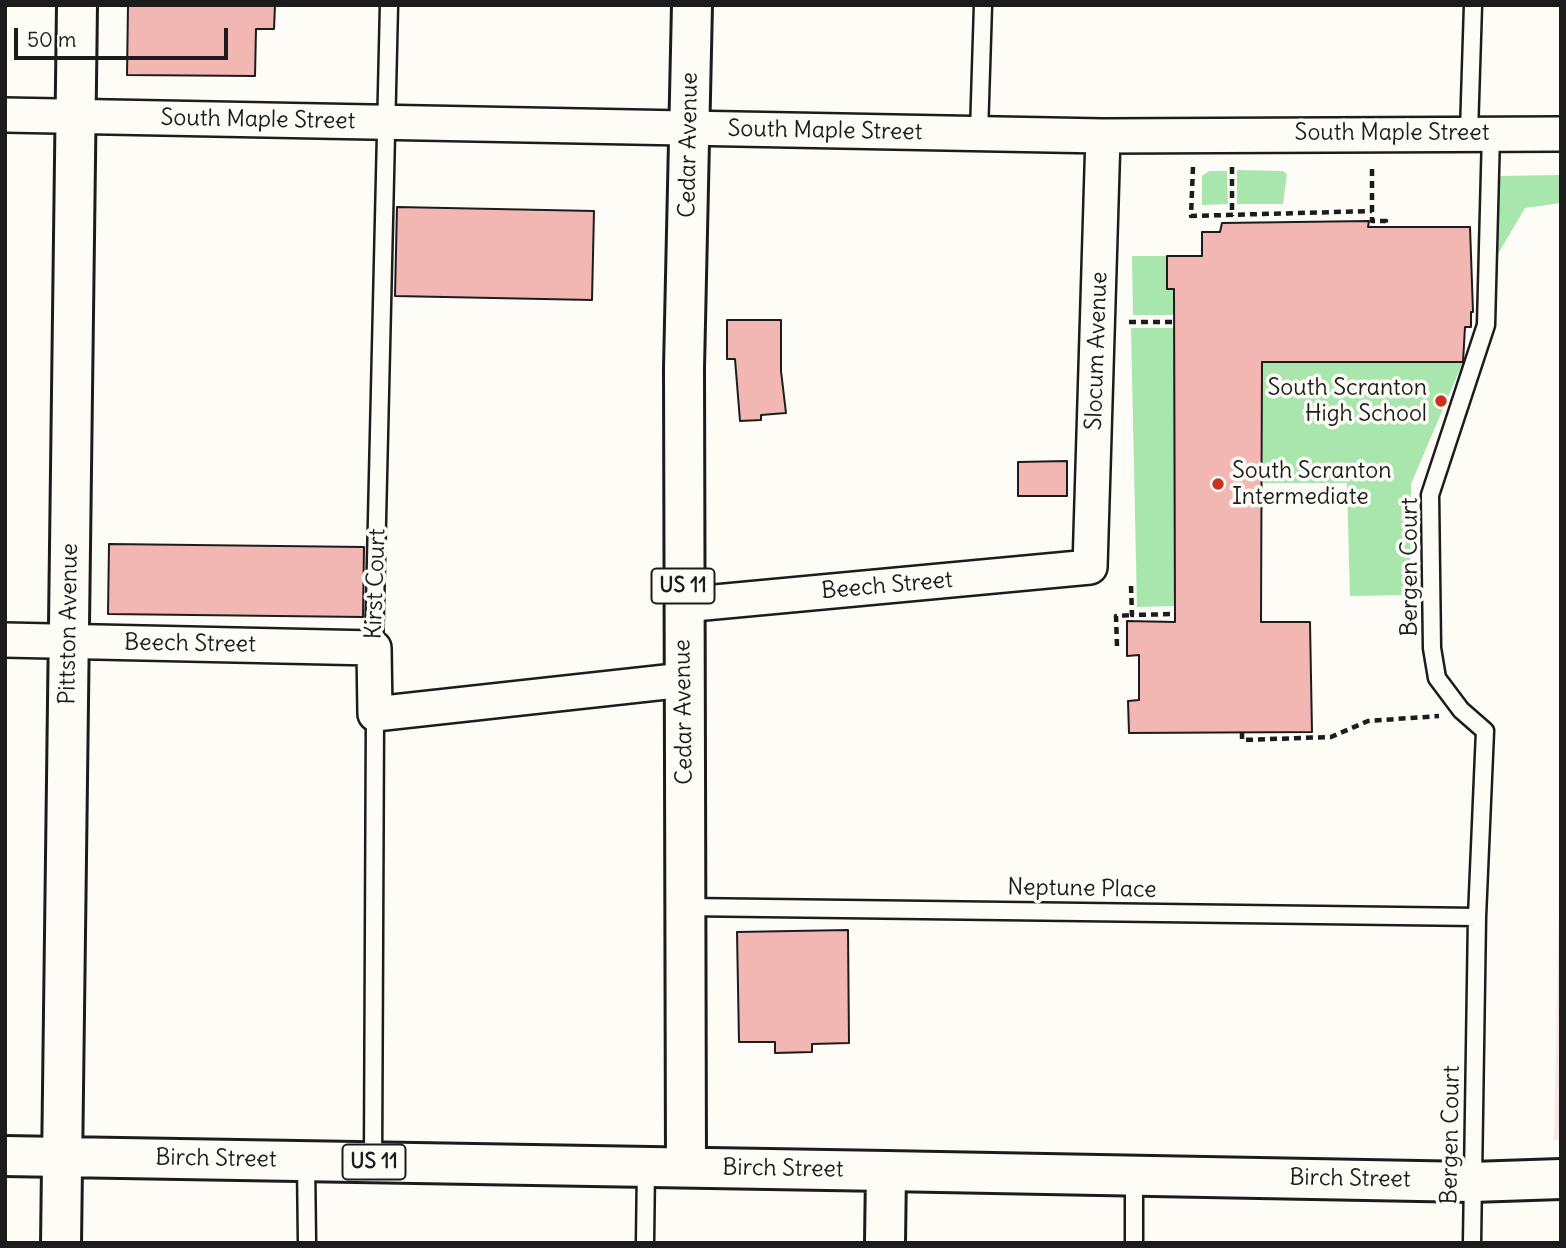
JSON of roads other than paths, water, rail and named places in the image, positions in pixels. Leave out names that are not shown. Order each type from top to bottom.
[{"type":"main road","name":"Pittston Avenue","points":[[61,1243],[77,5]]},
{"type":"main road","name":"Cedar Avenue","points":[[686,1167],[683,605],[692,5]]},
{"type":"main road","name":"Birch Street","points":[[5,1156],[1472,1182],[1561,1179]]},
{"type":"main road","points":[[885,1243],[886,1171]]},
{"type":"street","name":"South Maple Street","points":[[5,115],[1103,136],[1480,132],[1561,134]]},
{"type":"street","name":"Slocum Avenue","points":[[1090,567],[1103,136]]},
{"type":"street","name":"Beech Street","points":[[683,605],[1090,567]]},
{"type":"street","name":"Beech Street","points":[[5,640],[374,648]]},
{"type":"street","name":"Kirst Court","points":[[374,648],[374,714]]},
{"type":"street","points":[[374,714],[684,680]]},
{"type":"lane","name":"Kirst Court","points":[[374,648],[389,5]]},
{"type":"lane","points":[[979,134],[983,5]]},
{"type":"lane","name":"Bergen Court","points":[[1472,1243],[1477,918],[1485,731],[1465,714],[1437,678],[1432,648],[1430,495],[1486,325],[1473,5]]},
{"type":"lane","name":"Kirst Court","points":[[373,1162],[374,714]]},
{"type":"lane","name":"Neptune Place","points":[[686,907],[1477,918]]},
{"type":"lane","points":[[306,1161],[307,1243]]},
{"type":"lane","points":[[645,1243],[646,1167]]},
{"type":"lane","points":[[1134,1175],[1134,1243]]},
{"type":"place","name":"South Scranton High School","points":[[1441,401]]},
{"type":"place","name":"South Scranton Intermediate","points":[[1218,484]]}]
